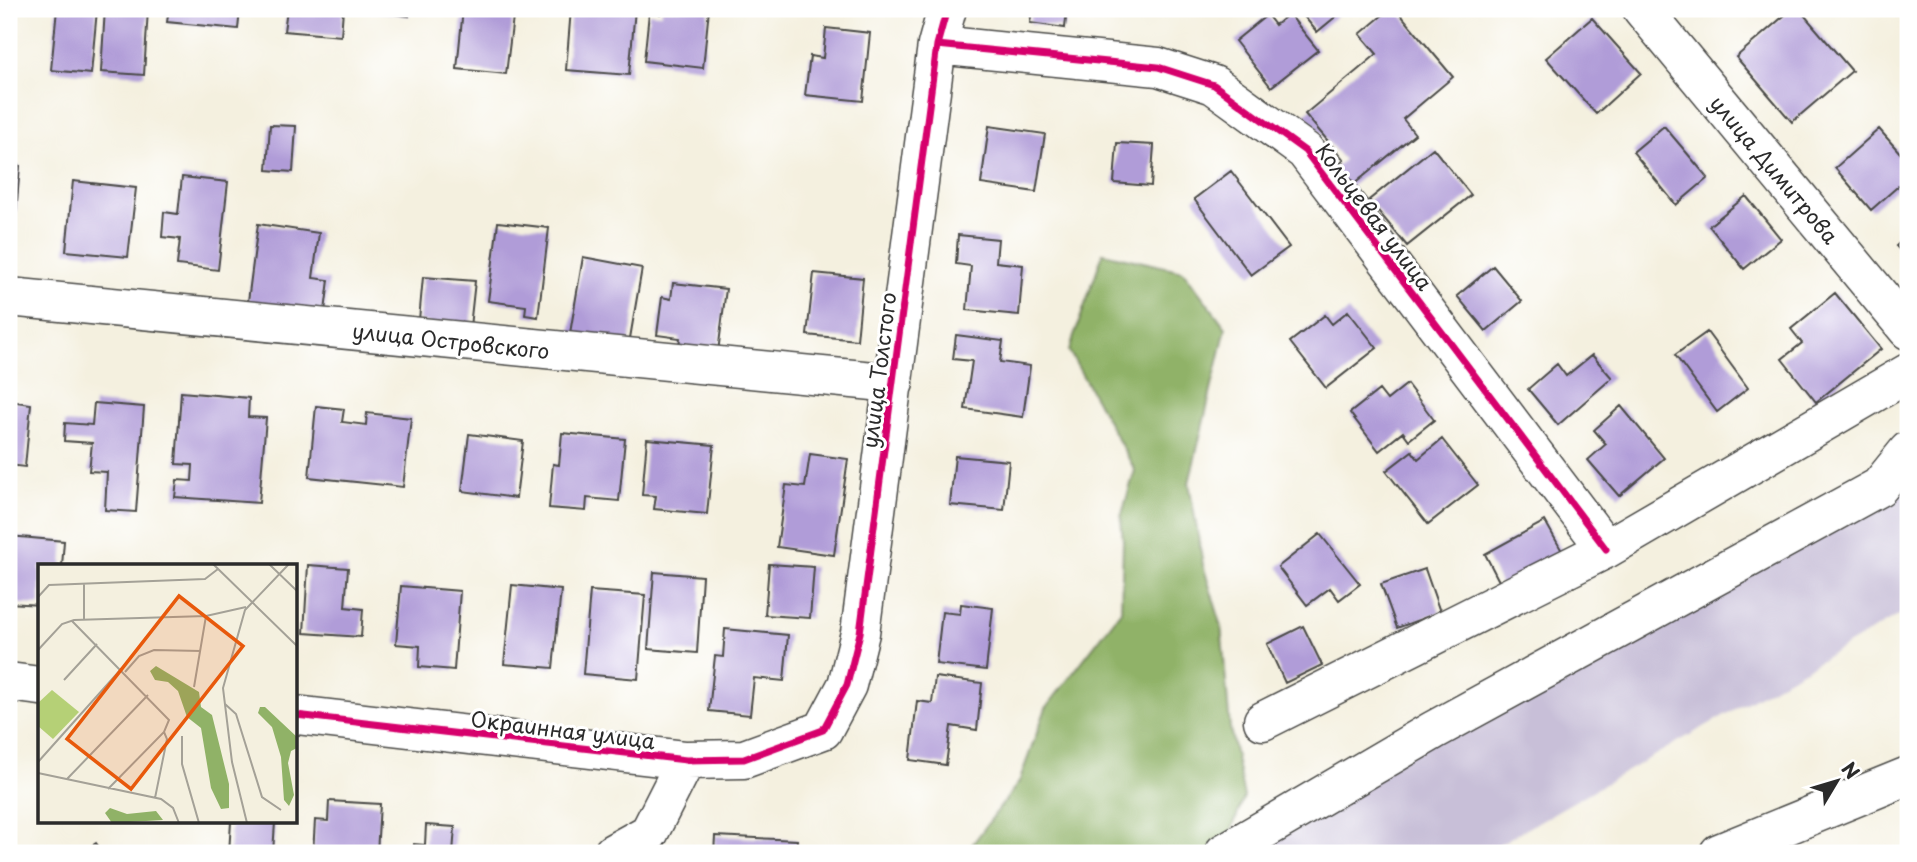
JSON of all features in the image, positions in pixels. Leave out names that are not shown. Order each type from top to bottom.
[{"type":"street","name":"улица Толстого","points":[[823,730],[847,685],[860,633],[937,45],[947,9]]},
{"type":"street","name":"улица Димитрова","points":[[1642,9],[1908,330]]},
{"type":"street","name":"Кольцевая улица","points":[[937,45],[1158,67],[1214,85],[1305,150],[1606,549]]},
{"type":"street","name":"улица Островского","points":[[9,297],[894,383]]},
{"type":"street","points":[[1263,721],[1606,549],[1908,373]]},
{"type":"street","points":[[1224,853],[1434,730],[1879,487],[1908,451]]},
{"type":"street","points":[[9,682],[38,686]]},
{"type":"street","name":"Окраинная улица","points":[[298,715],[686,760],[744,759],[823,730]]},
{"type":"street","points":[[613,853],[649,833],[686,760]]},
{"type":"street","points":[[1718,853],[1769,843],[1908,776]]},
{"type":"shaded area","points":[[1908,463],[1908,610],[1484,853],[1239,853]]},
{"type":"green space","points":[[1103,253],[1183,271],[1226,328],[1189,483],[1203,565],[1221,624],[1230,728],[1244,797],[1223,853],[966,853],[1019,782],[1046,708],[1121,611],[1121,517],[1135,470],[1069,351]]},
{"type":"building","points":[[57,9],[97,10],[91,74],[51,70]]},
{"type":"building","points":[[105,9],[148,9],[144,75],[101,72]]},
{"type":"building","points":[[169,9],[240,9],[238,29],[167,22]]},
{"type":"building","points":[[287,9],[343,9],[341,36],[284,31]]},
{"type":"building","points":[[358,9],[410,9],[409,16]]},
{"type":"building","points":[[463,9],[514,9],[506,74],[457,69]]},
{"type":"building","points":[[571,9],[635,9],[629,75],[566,70]]},
{"type":"building","points":[[662,9],[709,9],[703,68],[644,61],[649,13],[661,14]]},
{"type":"building","points":[[1032,9],[1067,9],[1065,28],[1030,23]]},
{"type":"building","points":[[1298,9],[1345,9],[1317,32]]},
{"type":"building","points":[[1390,9],[1396,9],[1453,77],[1403,119],[1415,134],[1348,189],[1332,170],[1344,160],[1305,114],[1377,54],[1360,34]]},
{"type":"building","points":[[1792,9],[1799,9],[1852,71],[1792,122],[1736,57]]},
{"type":"building","points":[[1289,14],[1318,50],[1271,87],[1235,41],[1267,15],[1275,25]]},
{"type":"building","points":[[1592,18],[1641,73],[1596,114],[1546,58]]},
{"type":"building","points":[[826,28],[870,33],[863,101],[805,95],[810,56],[823,58]]},
{"type":"building","points":[[270,125],[296,126],[293,172],[267,170]]},
{"type":"building","points":[[989,126],[1045,134],[1036,192],[981,184]]},
{"type":"building","points":[[1664,126],[1708,178],[1676,205],[1633,152]]},
{"type":"building","points":[[1879,129],[1908,162],[1908,187],[1904,181],[1871,210],[1835,168]]},
{"type":"building","points":[[1117,143],[1154,145],[1151,186],[1114,183]]},
{"type":"building","points":[[1433,148],[1471,195],[1407,246],[1369,200]]},
{"type":"building","points":[[9,165],[20,166],[13,249],[9,249]]},
{"type":"building","points":[[1231,171],[1289,247],[1251,275],[1194,199]]},
{"type":"building","points":[[182,177],[228,182],[218,270],[177,265],[180,239],[162,237],[164,212],[178,214]]},
{"type":"building","points":[[73,181],[136,188],[128,257],[66,251]]},
{"type":"building","points":[[1746,196],[1781,239],[1744,269],[1709,226]]},
{"type":"building","points":[[498,222],[549,228],[538,317],[525,315],[526,306],[488,301]]},
{"type":"building","points":[[258,224],[319,233],[313,278],[329,280],[324,319],[247,309]]},
{"type":"building","points":[[958,235],[998,239],[996,262],[1023,265],[1019,315],[967,310],[971,266],[956,264]]},
{"type":"building","points":[[1908,235],[1908,259],[1896,246]]},
{"type":"building","points":[[583,257],[642,268],[628,350],[569,339]]},
{"type":"building","points":[[1493,266],[1522,301],[1486,331],[1457,296]]},
{"type":"building","points":[[814,273],[863,278],[857,340],[807,335]]},
{"type":"building","points":[[423,277],[475,281],[469,336],[419,320]]},
{"type":"building","points":[[673,283],[726,289],[717,360],[678,355],[680,338],[657,335],[662,297],[671,299]]},
{"type":"building","points":[[1835,293],[1881,349],[1816,402],[1782,359],[1802,343],[1791,329]]},
{"type":"building","points":[[1348,311],[1377,348],[1326,388],[1290,342],[1325,315],[1332,324]]},
{"type":"building","points":[[1707,332],[1748,388],[1717,412],[1675,355]]},
{"type":"building","points":[[956,335],[1003,341],[1000,362],[1030,366],[1023,417],[965,409],[972,361],[953,359]]},
{"type":"building","points":[[1592,355],[1612,378],[1558,425],[1528,389],[1557,364],[1566,376]]},
{"type":"building","points":[[1407,384],[1434,420],[1409,440],[1403,432],[1379,451],[1350,413],[1379,390],[1387,400]]},
{"type":"building","points":[[181,392],[249,398],[248,417],[266,418],[259,503],[175,497],[177,480],[192,481],[193,465],[176,464]]},
{"type":"building","points":[[9,401],[31,404],[25,467],[9,465]]},
{"type":"building","points":[[94,403],[144,407],[136,512],[105,510],[107,472],[89,471],[92,443],[64,441],[65,423],[92,425]]},
{"type":"building","points":[[316,406],[344,409],[342,422],[366,425],[367,413],[411,418],[403,487],[309,477]]},
{"type":"building","points":[[1621,406],[1664,458],[1619,496],[1588,460],[1606,444],[1594,430]]},
{"type":"building","points":[[562,433],[625,439],[619,501],[587,498],[586,511],[549,508],[553,464],[559,465]]},
{"type":"building","points":[[469,434],[523,441],[516,498],[462,491]]},
{"type":"building","points":[[647,439],[714,445],[707,514],[654,509],[656,496],[642,495]]},
{"type":"building","points":[[1442,439],[1478,485],[1428,524],[1386,471],[1412,451],[1418,459]]},
{"type":"building","points":[[810,454],[848,459],[834,555],[777,547],[786,485],[805,487]]},
{"type":"building","points":[[955,456],[1009,461],[1004,510],[950,505]]},
{"type":"building","points":[[1545,521],[1562,551],[1501,585],[1485,554]]},
{"type":"building","points":[[1320,534],[1360,584],[1339,600],[1330,588],[1307,605],[1278,567]]},
{"type":"building","points":[[9,536],[64,541],[62,564],[38,564],[38,605],[9,603]]},
{"type":"building","points":[[769,564],[814,567],[810,618],[765,615]]},
{"type":"building","points":[[308,565],[348,568],[345,607],[363,609],[361,637],[304,633]]},
{"type":"building","points":[[1425,569],[1440,612],[1397,628],[1381,584]]},
{"type":"building","points":[[654,572],[702,576],[697,653],[648,649]]},
{"type":"building","points":[[512,585],[561,590],[553,668],[504,664]]},
{"type":"building","points":[[401,586],[460,591],[454,670],[419,667],[420,646],[396,644]]},
{"type":"building","points":[[590,591],[645,595],[638,679],[583,674]]},
{"type":"building","points":[[961,604],[993,608],[986,670],[936,664],[942,612],[960,614]]},
{"type":"building","points":[[1303,626],[1322,665],[1285,683],[1267,644]]},
{"type":"building","points":[[725,629],[788,635],[784,681],[754,678],[750,715],[709,711],[715,656],[723,657]]},
{"type":"building","points":[[935,677],[982,683],[977,730],[951,726],[946,765],[910,760],[917,701],[932,703]]},
{"type":"building","points":[[329,801],[380,804],[377,853],[313,853],[315,820],[328,821]]},
{"type":"building","points":[[231,824],[275,824],[273,853],[229,853]]},
{"type":"building","points":[[426,825],[455,827],[453,853],[414,853],[414,844],[425,845]]},
{"type":"building","points":[[715,836],[797,840],[796,853],[714,853]]},
{"type":"building","points":[[96,843],[103,853],[81,853]]},
{"type":"cycle path","points":[[298,715],[686,760],[744,759],[823,730],[847,685],[860,633],[937,45],[947,9]]},
{"type":"cycle path","points":[[937,45],[1158,67],[1214,85],[1305,151],[1606,549]]}]
